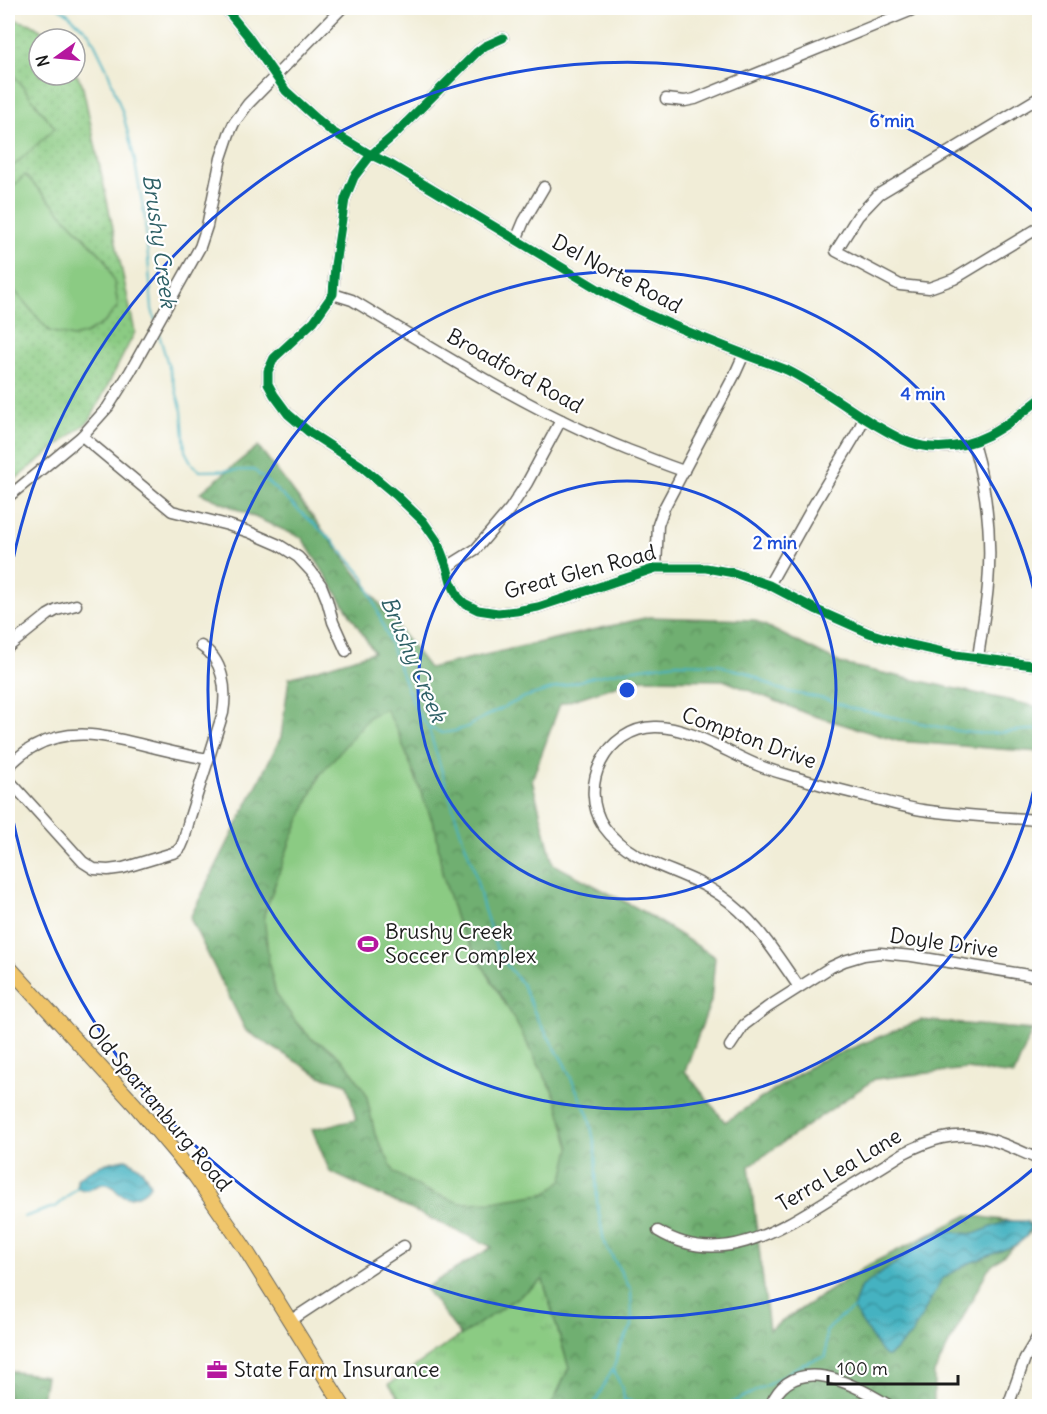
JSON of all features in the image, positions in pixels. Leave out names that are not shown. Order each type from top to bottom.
[{"type":"main road","name":"Old Spartanburg Road","points":[[8,966],[135,1105],[195,1176],[244,1247],[344,1407]]},
{"type":"street","name":"Del Norte Road","points":[[225,8],[286,91],[331,131],[598,289],[661,320],[788,371],[896,438],[918,445],[943,447],[973,443],[996,432],[1040,399]]},
{"type":"street","points":[[8,497],[82,436],[112,401],[201,247],[221,158],[229,134],[240,115],[342,8]]},
{"type":"street","points":[[666,99],[685,101],[695,99],[910,9]]},
{"type":"street","points":[[333,294],[345,199],[354,177],[371,155],[477,52],[503,38]]},
{"type":"street","points":[[1040,98],[879,194],[858,216],[836,251],[900,285],[929,288],[954,279],[1040,227]]},
{"type":"street","points":[[516,240],[524,221],[544,187]]},
{"type":"street","name":"Broadford Road","points":[[333,294],[352,300],[466,368],[590,435],[684,471]]},
{"type":"street","name":"Great Glen Road","points":[[333,294],[314,321],[274,358],[268,371],[268,384],[279,402],[298,423],[360,465],[423,521],[437,541],[454,590],[464,603],[478,610],[498,613],[516,611],[538,607],[656,568],[716,570],[734,573],[770,585],[817,610],[869,633],[942,652],[1040,666]]},
{"type":"street","points":[[656,568],[656,537],[659,518],[744,354]]},
{"type":"street","points":[[770,585],[864,418]]},
{"type":"street","points":[[447,567],[476,549],[510,509],[527,483],[561,420]]},
{"type":"street","points":[[82,436],[172,511],[249,532],[279,545],[298,557],[312,571],[321,585],[336,630],[346,651]]},
{"type":"street","points":[[973,443],[984,485],[989,542],[988,588],[978,658]]},
{"type":"street","points":[[10,641],[57,610],[75,605]]},
{"type":"street","points":[[8,779],[83,862],[94,869],[123,868],[173,853],[179,849],[184,840],[223,713],[225,693],[219,666],[209,652],[201,646]]},
{"type":"street","name":"Compton Drive","points":[[799,987],[760,931],[732,903],[708,887],[634,853],[618,842],[605,828],[594,803],[595,774],[608,751],[621,739],[633,732],[653,727],[676,730],[762,767],[827,787],[903,806],[938,812],[1040,820]]},
{"type":"street","points":[[8,767],[33,747],[54,738],[76,734],[106,736],[208,759]]},
{"type":"street","name":"Doyle Drive","points":[[730,1046],[744,1025],[768,1007],[844,961],[864,955],[880,953],[912,956],[1040,977]]},
{"type":"street","name":"Terra Lea Lane","points":[[658,1231],[676,1241],[703,1246],[748,1242],[792,1221],[903,1154],[927,1142],[946,1137],[972,1135],[986,1138],[1040,1160]]},
{"type":"street","points":[[290,1321],[404,1246]]},
{"type":"street","points":[[1008,1407],[1025,1358],[1040,1333]]},
{"type":"street","points":[[770,1407],[787,1384],[814,1375],[848,1383],[890,1407]]},
{"type":"green space","points":[[8,18],[36,27],[27,27],[27,87],[83,87],[135,332],[90,420],[8,485]]},
{"type":"green space","points":[[8,68],[55,128],[8,171]]},
{"type":"green space","points":[[25,175],[105,259],[114,282],[118,306],[105,322],[87,333],[73,337],[49,331],[8,283],[8,191]]},
{"type":"green space","points":[[258,446],[429,668],[649,617],[754,620],[842,664],[1039,707],[1039,752],[898,741],[808,714],[723,680],[637,679],[560,704],[532,780],[553,864],[637,908],[715,957],[711,1001],[685,1071],[725,1122],[817,1062],[921,1020],[1032,1030],[1014,1075],[967,1069],[875,1079],[749,1166],[769,1330],[870,1264],[968,1215],[1039,1225],[988,1269],[934,1373],[934,1406],[551,1406],[569,1368],[543,1280],[461,1336],[425,1288],[492,1247],[330,1172],[312,1129],[356,1120],[347,1084],[320,1076],[246,1031],[190,918],[281,737],[289,678],[374,652],[302,538],[200,493]],"holes":[[[397,730],[436,831],[442,873],[457,923],[513,1017],[556,1098],[547,1193],[492,1202],[460,1203],[375,1134],[366,1093],[347,1064],[329,1048],[312,1039],[296,1022],[264,915],[292,837],[320,775]]]},
{"type":"green space","name":"Brushy Creek Soccer Complex","points":[[386,709],[397,730],[436,831],[442,873],[457,923],[513,1017],[556,1098],[570,1148],[563,1179],[547,1193],[493,1202],[460,1203],[423,1189],[395,1173],[375,1134],[366,1093],[347,1064],[329,1048],[312,1039],[296,1022],[276,994],[269,964],[264,915],[292,837],[320,775],[370,716]]},
{"type":"green space","points":[[543,1279],[569,1368],[551,1406],[405,1406],[389,1384]]},
{"type":"green space","points":[[8,1371],[46,1376],[41,1406],[8,1406]]},
{"type":"water","points":[[126,1159],[141,1169],[148,1180],[150,1185],[141,1194],[133,1197],[124,1196],[108,1184],[101,1184],[88,1190],[77,1187],[77,1179],[94,1168]]},
{"type":"water","points":[[1007,1221],[1027,1221],[1030,1227],[1026,1237],[1016,1245],[967,1264],[942,1279],[912,1334],[889,1356],[885,1356],[853,1309],[860,1288],[904,1257],[926,1238],[942,1231],[974,1234]]},
{"type":"waterway","name":"Brushy Creek","points":[[59,8],[90,34],[107,69],[123,114],[134,157],[145,219],[152,309],[155,320]]},
{"type":"waterway","name":"Brushy Creek","points":[[158,331],[182,411],[185,451],[192,464],[200,471],[254,470],[334,542],[363,576],[407,688],[417,711],[428,727],[474,869],[495,944],[502,959],[522,984],[537,1018],[564,1063],[589,1117],[595,1146],[597,1202],[604,1242],[631,1290],[632,1326],[593,1406]]},
{"type":"waterway","points":[[428,727],[442,733],[455,731],[525,697],[593,677],[676,663],[718,664],[746,672],[776,688],[789,692],[825,699],[850,708],[958,731],[986,733],[1040,730]]},
{"type":"waterway","points":[[24,1217],[57,1206],[78,1187]]},
{"type":"waterway","points":[[726,1406],[802,1365],[826,1357],[826,1332],[838,1319],[853,1309]]},
{"type":"waterway","points":[[613,1370],[623,1392],[624,1406]]},
{"type":"waterway","points":[[626,1400],[652,1406]]},
{"type":"cycle path","points":[[225,8],[286,91],[331,131],[598,289],[670,324],[787,370],[900,438],[930,447],[962,445],[990,435],[1040,399]]},
{"type":"cycle path","points":[[503,38],[477,52],[371,155],[354,177],[345,199],[333,294],[314,321],[274,358],[268,371],[268,384],[288,414],[309,432],[360,465],[423,521],[437,541],[458,597],[478,610],[498,613],[538,607],[656,568],[706,568],[734,573],[769,585],[869,633],[898,642],[956,655],[1040,666]]},
{"type":"place","name":"Brushy Creek Soccer Complex","points":[[368,944]]},
{"type":"place","name":"State Farm Insurance","points":[[217,1370]]}]
